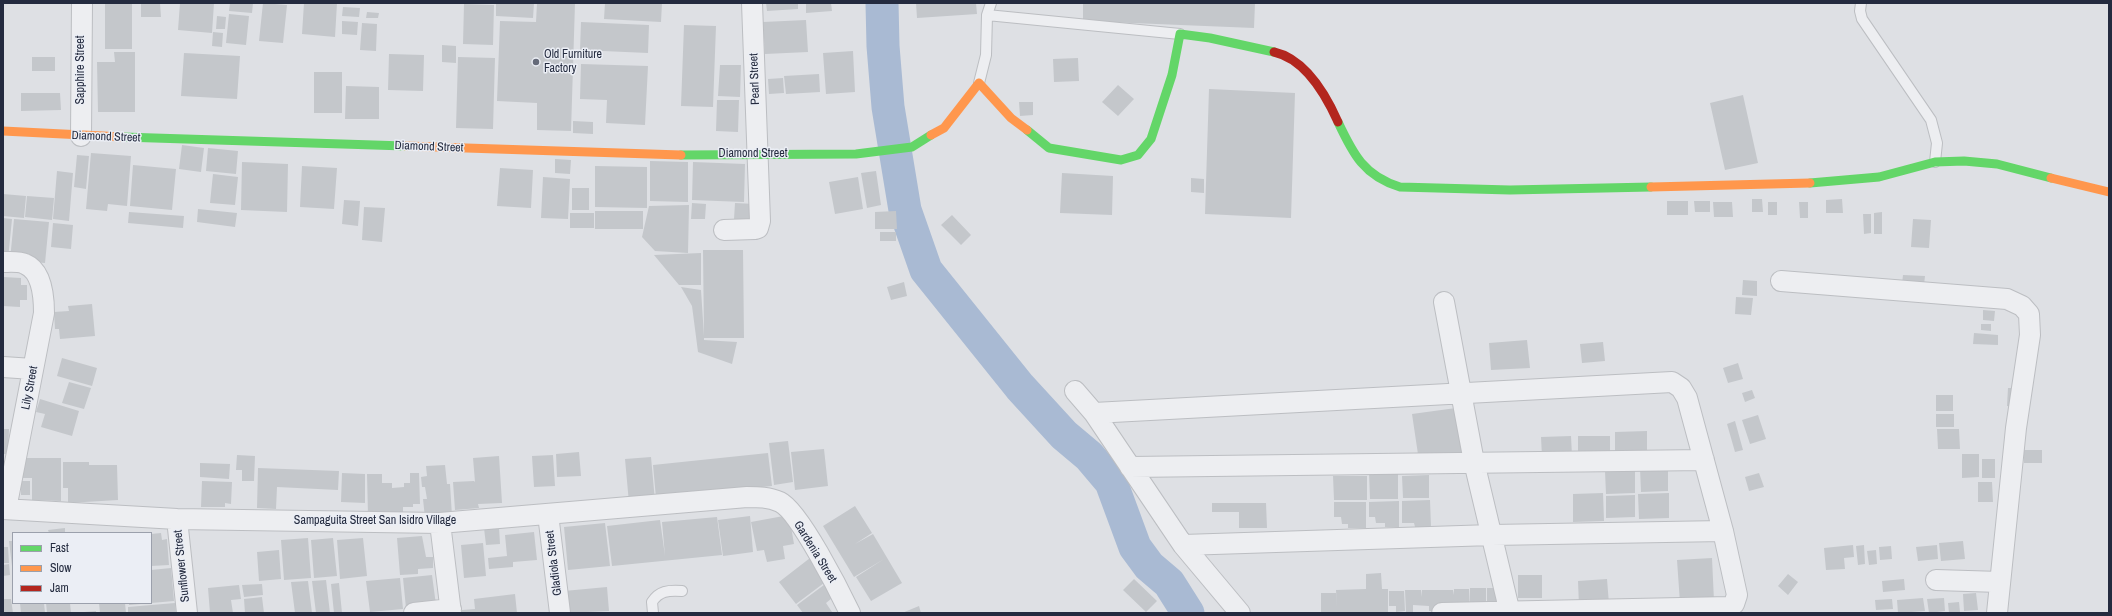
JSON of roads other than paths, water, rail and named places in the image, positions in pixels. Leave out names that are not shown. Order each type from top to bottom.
[{"type":"street","name":"Sapphire Street","points":[[81,136],[82,3]]},
{"type":"street","name":"Pearl Street","points":[[724,230],[755,230],[759,224],[759,154],[752,3]]},
{"type":"street","points":[[979,83],[1012,118],[1049,148],[1120,160],[1138,155],[1151,139],[1172,75],[1180,34],[1210,38],[1281,54],[1300,67],[1320,88],[1332,109],[1352,152],[1367,170],[1384,182],[1400,187],[1510,190],[1832,182],[1879,177],[1935,162],[1964,161],[1997,164],[2109,192]]},
{"type":"street","name":"Diamond Street","points":[[3,131],[81,136],[660,154],[856,154],[912,147],[944,128],[979,83]]},
{"type":"street","name":"Lily Street","points":[[3,262],[24,263],[32,268],[39,280],[44,298],[44,313],[4,509]]},
{"type":"street","points":[[1781,281],[2007,299],[2022,306],[2029,314],[2030,335],[2016,428],[1997,613]]},
{"type":"street","points":[[1444,302],[1474,462],[1509,612]]},
{"type":"street","points":[[3,366],[33,369]]},
{"type":"street","points":[[1094,413],[1672,382],[1681,388],[1687,398],[1723,531],[1737,595],[1734,604],[1729,608],[1442,613]]},
{"type":"street","points":[[1075,392],[1094,413],[1183,545],[1240,613]]},
{"type":"street","points":[[1130,467],[1704,460]]},
{"type":"street","name":"Sampaguita Street San Isidro Village","points":[[4,509],[177,519],[440,523],[747,497]]},
{"type":"street","name":"Gardenia Street","points":[[747,497],[766,498],[781,503],[807,534],[841,593],[850,613]]},
{"type":"street","name":"Gladiola Street","points":[[548,514],[560,613]]},
{"type":"street","name":"Sunflower Street","points":[[177,519],[187,613]]},
{"type":"street","points":[[414,613],[451,611],[440,523]]},
{"type":"street","points":[[1183,545],[1492,535],[1723,531]]},
{"type":"street","points":[[1936,580],[2000,582]]},
{"type":"lane","points":[[979,83],[986,55],[988,15],[991,3]]},
{"type":"lane","points":[[1862,3],[1860,11],[1862,19],[1930,120],[1937,143],[1935,162]]},
{"type":"lane","points":[[988,15],[1180,34]]},
{"type":"lane","points":[[653,613],[652,602],[656,596],[669,590],[682,591]]},
{"type":"waterway","points":[[882,3],[883,46],[888,107],[905,210],[926,270],[1020,387],[1064,435],[1089,456],[1111,482],[1135,547],[1149,566],[1169,583],[1188,613]]},
{"type":"place","name":"Old Furniture Factory","points":[[536,62]]}]
